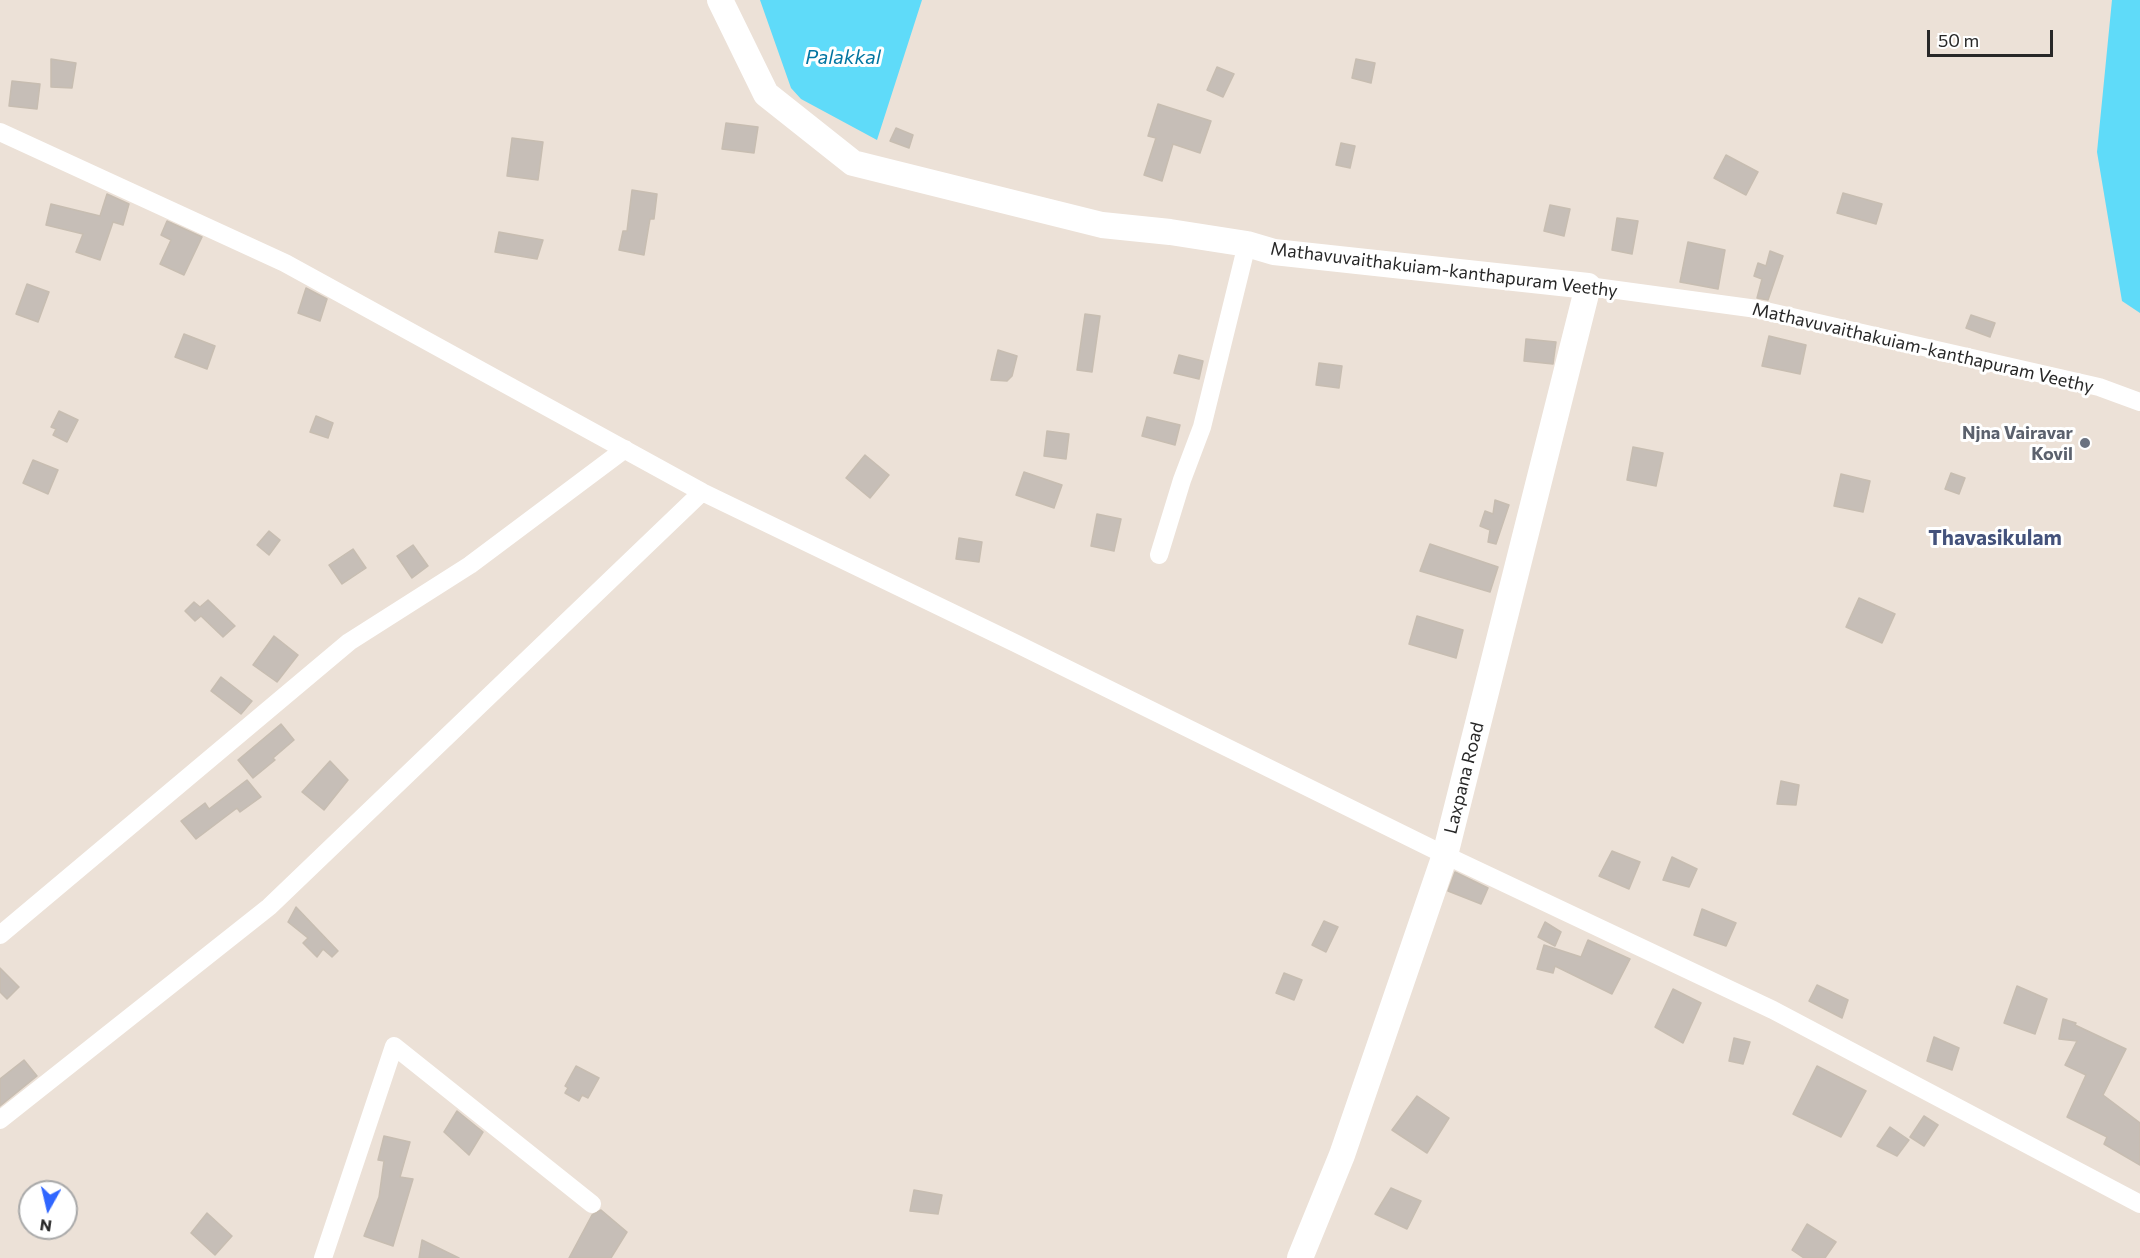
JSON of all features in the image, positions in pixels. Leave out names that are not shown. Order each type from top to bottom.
[{"type":"street","name":"Mathavuvaithakuiam-kanthapuram Veethy","points":[[720,0],[775,101],[853,163],[1101,225],[1170,232],[1248,244],[1274,252],[1588,286],[1757,309],[2099,387],[2140,402]]},
{"type":"street","points":[[0,132],[285,263],[702,492],[1026,648],[1444,855],[1773,1010],[2140,1204]]},
{"type":"street","points":[[1159,555],[1182,480],[1202,427],[1248,244]]},
{"type":"street","name":"Laxpana Road","points":[[1300,1258],[1342,1155],[1444,855],[1588,286]]},
{"type":"street","points":[[0,935],[349,642],[470,565],[625,449]]},
{"type":"street","points":[[0,1120],[268,907],[702,492]]},
{"type":"street","points":[[323,1258],[394,1046],[592,1204]]},
{"type":"water","name":"Palakkal","points":[[760,0],[922,0],[877,140],[801,99],[791,88]]},
{"type":"water","points":[[2112,0],[2140,0],[2140,313],[2122,301],[2097,152]]},
{"type":"building","points":[[51,59],[76,63],[72,88],[51,87]]},
{"type":"building","points":[[1356,59],[1375,63],[1371,83],[1352,78]]},
{"type":"building","points":[[1217,67],[1234,74],[1223,97],[1207,90]]},
{"type":"building","points":[[12,81],[40,84],[37,109],[9,106]]},
{"type":"building","points":[[1158,104],[1211,121],[1200,153],[1173,144],[1162,181],[1144,175],[1156,138],[1148,136]]},
{"type":"building","points":[[726,123],[758,127],[754,153],[722,149]]},
{"type":"building","points":[[896,128],[913,135],[909,148],[890,141]]},
{"type":"building","points":[[512,138],[543,142],[538,180],[507,176]]},
{"type":"building","points":[[1341,143],[1355,146],[1350,168],[1336,165]]},
{"type":"building","points":[[1726,155],[1758,172],[1746,195],[1714,178]]},
{"type":"building","points":[[632,190],[657,194],[654,219],[650,219],[644,255],[619,250],[623,231],[627,231]]},
{"type":"building","points":[[1843,193],[1882,204],[1876,224],[1837,213]]},
{"type":"building","points":[[107,194],[129,204],[123,225],[113,222],[100,260],[76,252],[83,234],[46,225],[51,204],[100,216]]},
{"type":"building","points":[[1550,205],[1570,209],[1564,236],[1544,231]]},
{"type":"building","points":[[1617,218],[1638,221],[1632,254],[1612,250]]},
{"type":"building","points":[[167,221],[202,237],[184,275],[160,264],[171,240],[161,235]]},
{"type":"building","points":[[499,232],[543,240],[537,259],[495,252]]},
{"type":"building","points":[[1688,242],[1725,250],[1718,289],[1680,282]]},
{"type":"building","points":[[1770,251],[1783,256],[1768,300],[1757,298],[1762,279],[1754,276],[1758,263],[1766,266]]},
{"type":"building","points":[[27,284],[49,292],[38,322],[16,314]]},
{"type":"building","points":[[306,288],[327,299],[320,321],[298,313]]},
{"type":"building","points":[[1085,314],[1100,316],[1092,372],[1077,370]]},
{"type":"building","points":[[1971,315],[1995,323],[1990,337],[1966,328]]},
{"type":"building","points":[[184,334],[215,346],[207,369],[175,357]]},
{"type":"building","points":[[1769,336],[1806,345],[1800,374],[1762,366]]},
{"type":"building","points":[[1526,339],[1556,342],[1553,364],[1524,361]]},
{"type":"building","points":[[998,350],[1017,356],[1012,376],[1007,381],[991,380]]},
{"type":"building","points":[[1179,355],[1203,361],[1199,379],[1174,373]]},
{"type":"building","points":[[1319,363],[1342,366],[1339,388],[1316,385]]},
{"type":"building","points":[[59,411],[78,420],[67,442],[53,435],[56,429],[51,427]]},
{"type":"building","points":[[316,416],[333,423],[328,438],[310,432]]},
{"type":"building","points":[[1147,417],[1180,425],[1175,445],[1142,436]]},
{"type":"building","points":[[1047,431],[1069,434],[1066,459],[1044,456]]},
{"type":"building","points":[[1633,447],[1663,453],[1656,486],[1627,480]]},
{"type":"building","points":[[865,455],[889,475],[870,498],[846,478]]},
{"type":"building","points":[[33,460],[58,470],[48,494],[23,483]]},
{"type":"building","points":[[1024,472],[1062,485],[1054,508],[1016,495]]},
{"type":"building","points":[[1951,473],[1965,478],[1959,494],[1945,489]]},
{"type":"building","points":[[1841,474],[1870,481],[1863,512],[1834,506]]},
{"type":"building","points":[[1495,500],[1509,505],[1496,544],[1488,542],[1490,530],[1480,526],[1485,511],[1493,514]]},
{"type":"building","points":[[1097,514],[1121,519],[1114,551],[1091,546]]},
{"type":"building","points":[[269,531],[280,540],[269,555],[257,545]]},
{"type":"building","points":[[959,538],[982,542],[979,562],[956,559]]},
{"type":"building","points":[[1430,544],[1498,567],[1490,592],[1420,571]]},
{"type":"building","points":[[413,545],[428,566],[412,578],[397,556]]},
{"type":"building","points":[[353,549],[366,568],[342,584],[329,565]]},
{"type":"building","points":[[1859,598],[1895,614],[1882,643],[1846,627]]},
{"type":"building","points":[[208,600],[235,626],[223,637],[201,616],[195,621],[185,611],[194,602],[200,607]]},
{"type":"building","points":[[1417,616],[1463,630],[1456,658],[1409,644]]},
{"type":"building","points":[[274,636],[298,655],[277,682],[253,665]]},
{"type":"building","points":[[221,677],[252,701],[241,714],[211,691]]},
{"type":"building","points":[[281,724],[294,740],[253,778],[238,760]]},
{"type":"building","points":[[330,761],[348,780],[324,810],[302,792]]},
{"type":"building","points":[[247,780],[261,797],[240,812],[237,808],[196,839],[181,821],[205,803],[209,809]]},
{"type":"building","points":[[1781,781],[1799,785],[1796,805],[1777,804]]},
{"type":"building","points":[[1612,851],[1640,862],[1629,889],[1599,876]]},
{"type":"building","points":[[1672,857],[1697,869],[1689,887],[1663,880]]},
{"type":"building","points":[[1455,872],[1488,888],[1481,904],[1448,891]]},
{"type":"building","points":[[296,907],[338,951],[332,957],[323,949],[317,957],[303,943],[308,938],[288,922]]},
{"type":"building","points":[[1702,909],[1736,923],[1726,946],[1694,935]]},
{"type":"building","points":[[1324,921],[1338,927],[1326,952],[1312,945]]},
{"type":"building","points":[[1545,922],[1561,932],[1555,946],[1538,937]]},
{"type":"building","points":[[1588,940],[1630,959],[1612,994],[1555,966],[1553,973],[1537,969],[1544,945],[1581,957]]},
{"type":"building","points":[[0,968],[19,987],[7,999],[0,992]]},
{"type":"building","points":[[1284,973],[1302,980],[1294,1000],[1276,993]]},
{"type":"building","points":[[1817,985],[1848,1000],[1842,1018],[1809,1001]]},
{"type":"building","points":[[2017,986],[2047,999],[2035,1034],[2004,1023]]},
{"type":"building","points":[[1673,989],[1701,1003],[1683,1043],[1655,1027]]},
{"type":"building","points":[[2063,1019],[2076,1023],[2075,1025],[2126,1049],[2103,1095],[2140,1123],[2140,1165],[2104,1144],[2107,1137],[2067,1117],[2086,1075],[2065,1065],[2077,1041],[2059,1039]]},
{"type":"building","points":[[1934,1037],[1959,1048],[1952,1070],[1927,1061]]},
{"type":"building","points":[[1734,1038],[1750,1042],[1743,1064],[1729,1061]]},
{"type":"building","points":[[24,1060],[37,1076],[0,1106],[0,1079]]},
{"type":"building","points":[[576,1066],[599,1078],[588,1098],[582,1095],[579,1101],[565,1093],[568,1088],[565,1086]]},
{"type":"building","points":[[1817,1066],[1866,1091],[1841,1137],[1793,1114]]},
{"type":"building","points":[[1417,1096],[1449,1118],[1427,1153],[1392,1130]]},
{"type":"building","points":[[457,1111],[483,1132],[469,1155],[444,1132]]},
{"type":"building","points":[[1924,1116],[1938,1125],[1924,1146],[1910,1137]]},
{"type":"building","points":[[1890,1127],[1909,1140],[1897,1156],[1877,1146]]},
{"type":"building","points":[[384,1136],[410,1142],[400,1177],[413,1179],[393,1246],[364,1236],[379,1197],[384,1161],[378,1160]]},
{"type":"building","points":[[1391,1188],[1421,1201],[1407,1229],[1375,1214]]},
{"type":"building","points":[[914,1190],[942,1195],[938,1214],[910,1211]]},
{"type":"building","points":[[601,1210],[627,1232],[611,1258],[569,1258],[592,1215]]},
{"type":"building","points":[[207,1213],[232,1236],[215,1255],[191,1233]]},
{"type":"building","points":[[1807,1224],[1836,1242],[1825,1258],[1804,1258],[1792,1250]]},
{"type":"building","points":[[422,1240],[459,1258],[419,1258]]},
{"type":"place","name":"Njna Vairavar Kovil","points":[[2085,443]]},
{"type":"district","name":"Thavasikulam","points":[[1995,538]]}]
